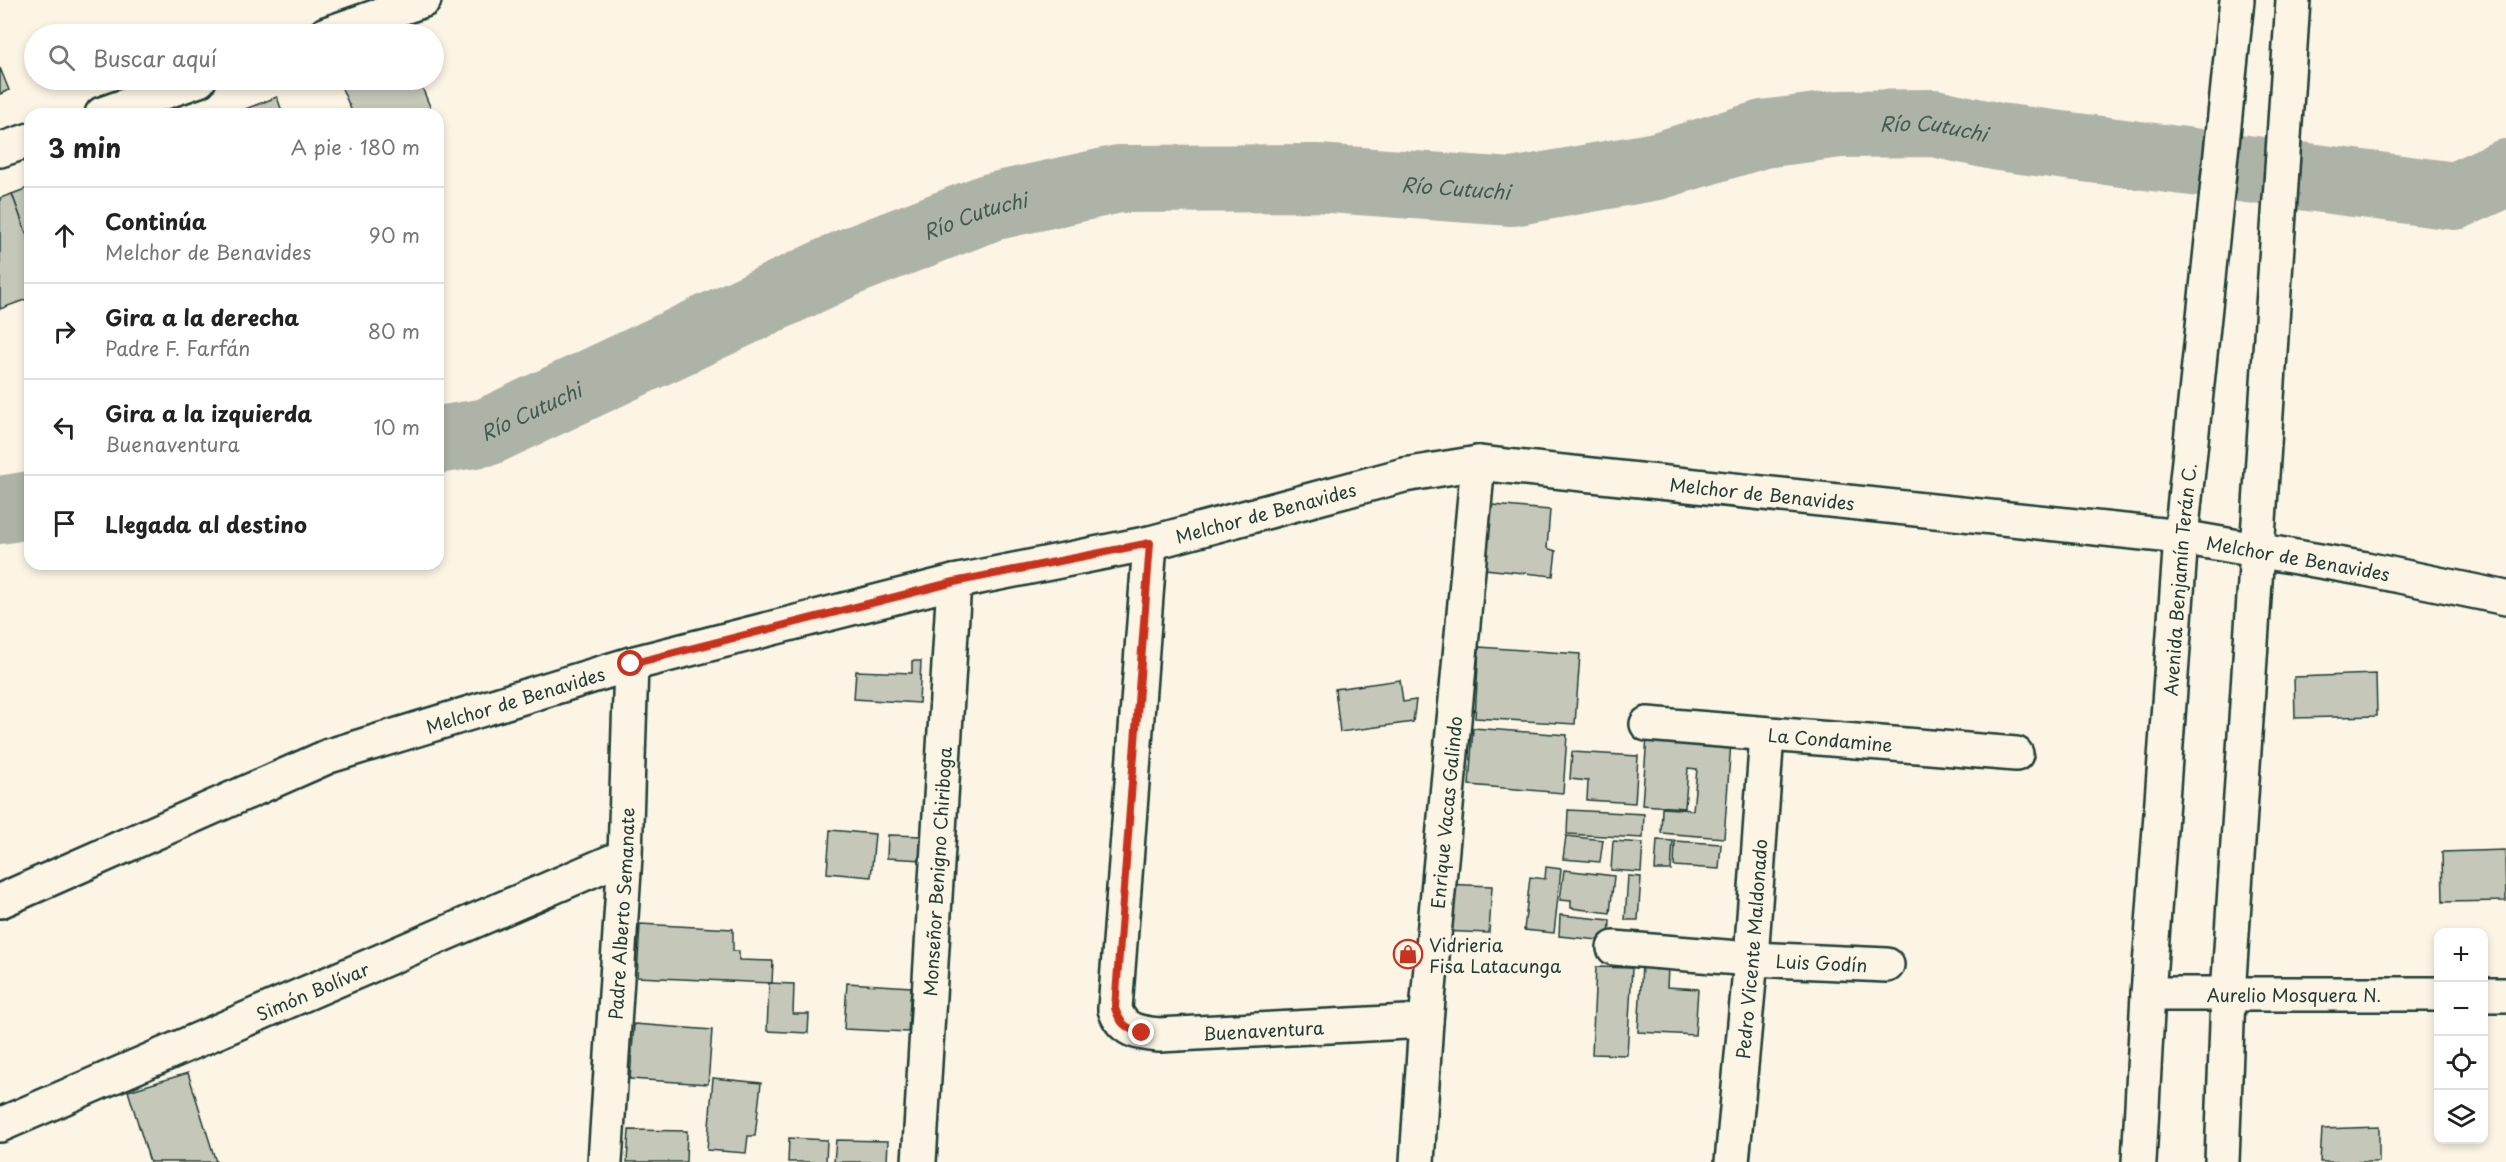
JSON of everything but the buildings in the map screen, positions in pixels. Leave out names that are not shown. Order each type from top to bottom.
[{"type":"street","points":[[355,24],[424,0]]},
{"type":"street","name":"Avenida Benjamín Terán C.","points":[[2139,1162],[2148,994],[2183,523],[2237,0]]},
{"type":"street","points":[[2222,1162],[2228,995],[2293,0]]},
{"type":"street","points":[[119,108],[171,90]]},
{"type":"street","points":[[0,150],[24,142]]},
{"type":"street","name":"Melchor de Benavides","points":[[0,901],[329,756],[631,664],[954,582],[1150,543],[1404,475],[1478,463],[2183,523],[2257,549],[2506,598]]},
{"type":"street","name":"Enrique Vacas Galindo","points":[[1417,1162],[1426,1022],[1478,463]]},
{"type":"street","name":"Buenaventura","points":[[1150,543],[1115,1008],[1119,1020],[1128,1029],[1159,1035],[1426,1022]]},
{"type":"street","name":"Monseñor Benigno Chiriboga","points":[[919,1162],[954,582]]},
{"type":"street","name":"Padre Alberto Semanate","points":[[605,1162],[625,856],[631,664]]},
{"type":"street","name":"La Condamine","points":[[1647,724],[2016,754]]},
{"type":"street","name":"Pedro Vicente Maldonado","points":[[1732,1162],[1752,959],[1767,734]]},
{"type":"street","name":"Simón Bolívar","points":[[0,1125],[625,856]]},
{"type":"street","name":"Luis Godín","points":[[1614,948],[1752,959],[1887,965]]},
{"type":"street","name":"Aurelio Mosquera N.","points":[[2148,994],[2434,994]]},
{"type":"street","points":[[2488,995],[2506,995]]},
{"type":"waterway","name":"Río Cutuchi","points":[[444,439],[487,432],[849,262],[991,207],[1119,179],[1317,178],[1512,192],[1657,166],[1763,134],[1840,124],[1934,123],[1999,137],[2455,196],[2506,173]]},
{"type":"waterway","name":"Río Cutuchi","points":[[0,510],[24,506]]},
{"type":"place","name":"Vidrieria Fisa Latacunga","points":[[1408,954]]},
{"type":"route","points":[[631,664],[954,582],[1150,543],[1115,1008],[1119,1020],[1128,1029],[1142,1033]]}]
